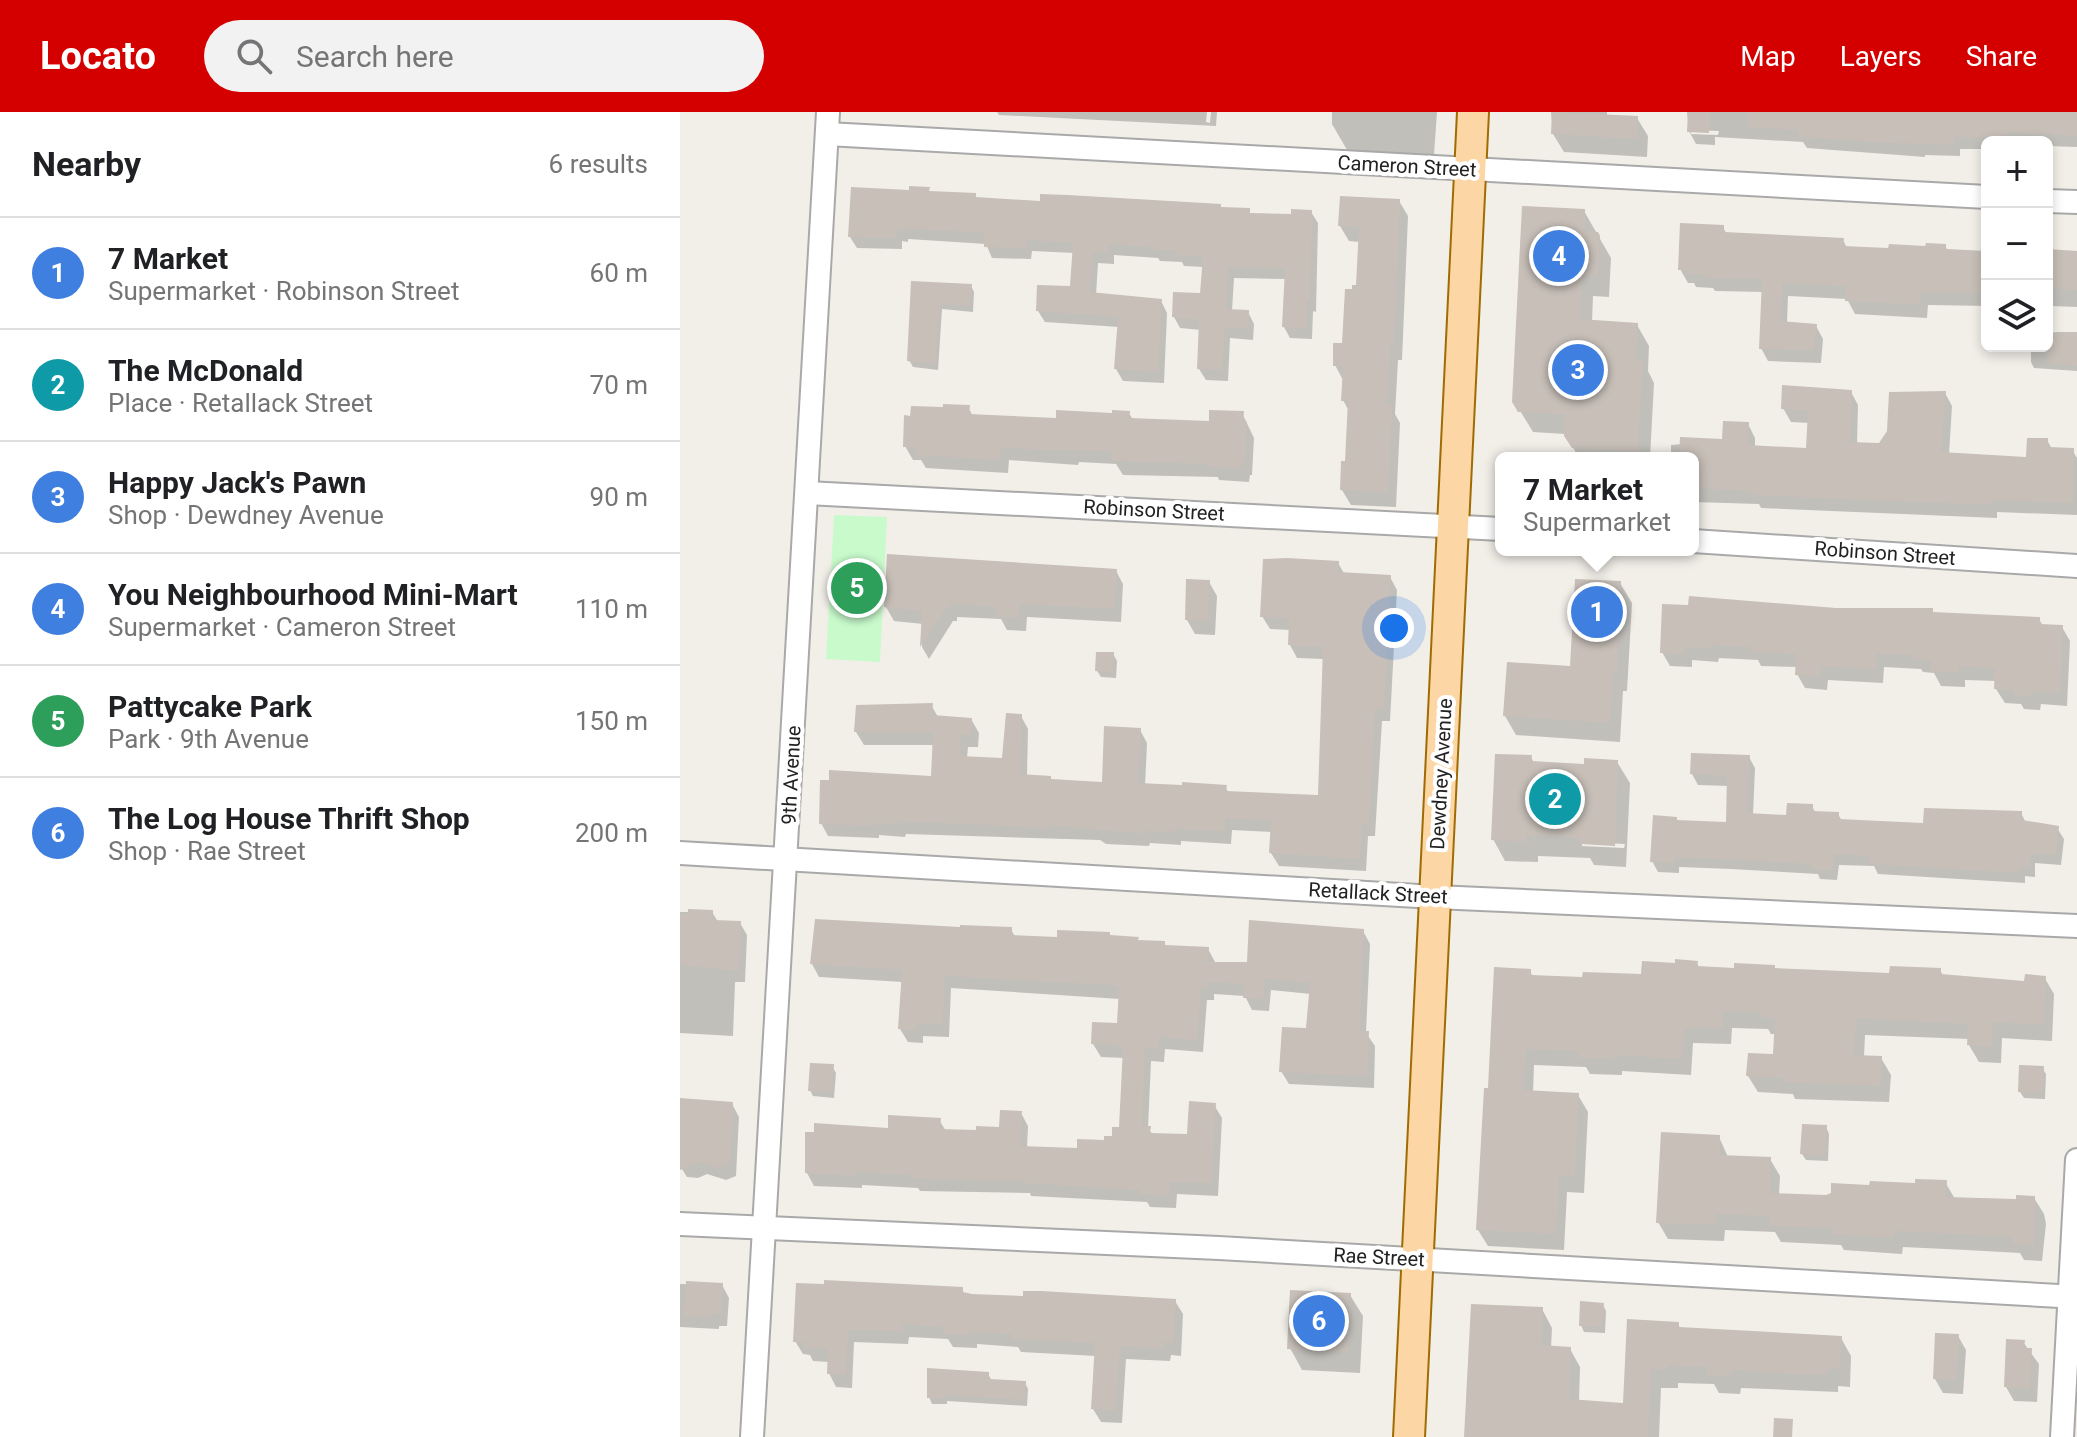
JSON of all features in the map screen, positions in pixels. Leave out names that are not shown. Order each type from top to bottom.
[{"type":"main road","name":"Dewdney Avenue","points":[[1409,1437],[1473,112]]},
{"type":"street","name":"Cameron Street","points":[[828,123],[1470,169],[1981,197]]},
{"type":"street","name":"9th Avenue","points":[[752,1437],[828,123]]},
{"type":"street","points":[[2053,201],[2077,202]]},
{"type":"street","name":"Robinson Street","points":[[807,493],[1495,529]]},
{"type":"street","name":"Robinson Street","points":[[1699,541],[2077,566]]},
{"type":"street","name":"Retallack Street","points":[[680,853],[1435,897],[2077,926]]},
{"type":"street","points":[[2062,1437],[2073,1297],[2077,1160]]},
{"type":"street","name":"Rae Street","points":[[680,1224],[1417,1260],[2073,1297]]},
{"type":"green space","points":[[834,515],[887,517],[880,662],[826,659]]},
{"type":"building","points":[[1552,112],[1638,116],[1637,139],[1551,134]]},
{"type":"building","points":[[1688,112],[1710,112],[1709,133],[1687,132]]},
{"type":"building","points":[[1748,112],[2077,112],[2077,136],[2007,132],[2006,136],[1954,137],[1954,145],[1798,136],[1798,130],[1748,127]]},
{"type":"building","points":[[909,186],[930,187],[929,191],[976,193],[976,197],[1040,201],[1040,194],[1221,204],[1221,207],[1250,208],[1250,213],[1291,214],[1291,209],[1312,210],[1310,301],[1307,300],[1306,328],[1282,327],[1285,268],[1228,267],[1226,309],[1249,310],[1248,329],[1225,327],[1222,370],[1197,369],[1199,320],[1172,317],[1173,292],[1200,293],[1203,257],[1176,255],[1176,251],[1151,247],[1108,244],[1108,253],[1093,252],[1090,292],[1162,299],[1158,372],[1114,369],[1118,317],[1036,311],[1037,285],[1070,286],[1073,243],[1026,240],[1026,248],[984,247],[984,233],[902,228],[902,231],[896,230],[896,238],[848,237],[851,187],[909,190]]},
{"type":"building","points":[[1340,196],[1400,199],[1394,345],[1390,345],[1387,405],[1392,405],[1388,492],[1340,490],[1348,401],[1341,401],[1343,366],[1333,366],[1333,343],[1342,343],[1345,289],[1356,285],[1359,227],[1338,226]]},
{"type":"building","points":[[1522,206],[1585,209],[1585,231],[1598,232],[1600,236],[1598,277],[1582,276],[1580,319],[1638,323],[1636,359],[1643,360],[1638,451],[1572,448],[1564,436],[1564,414],[1518,412],[1512,402]]},
{"type":"building","points":[[1680,223],[1724,225],[1724,232],[1844,238],[1843,246],[1888,248],[1889,244],[1925,246],[1926,243],[1946,244],[1946,249],[1981,251],[1981,293],[1921,292],[1920,305],[1845,301],[1846,286],[1782,283],[1780,321],[1817,324],[1814,350],[1759,349],[1762,279],[1705,278],[1706,275],[1678,270]]},
{"type":"building","points":[[2053,249],[2077,251],[2077,290],[2053,288]]},
{"type":"building","points":[[911,281],[972,284],[970,306],[940,304],[936,364],[907,361]]},
{"type":"building","points":[[2053,332],[2077,332],[2077,366],[2047,363],[2047,352],[2053,352]]},
{"type":"building","points":[[1782,385],[1852,390],[1850,442],[1879,443],[1887,431],[1889,392],[1946,391],[1941,452],[2026,457],[2027,438],[2048,438],[2048,447],[2074,448],[2073,503],[1991,500],[1991,505],[1751,495],[1752,491],[1699,488],[1699,452],[1679,452],[1680,437],[1722,439],[1723,421],[1749,422],[1748,445],[1806,448],[1808,411],[1781,409]]},
{"type":"building","points":[[943,404],[970,405],[969,414],[1056,418],[1056,410],[1112,413],[1112,410],[1130,411],[1129,418],[1209,421],[1209,410],[1244,411],[1243,422],[1247,422],[1245,462],[1242,462],[1242,468],[1209,467],[1209,464],[1112,461],[1111,451],[1002,447],[1000,460],[916,455],[916,447],[903,447],[904,415],[910,416],[911,406],[943,407]]},
{"type":"building","points":[[887,554],[1117,569],[1114,609],[1020,604],[1019,618],[997,617],[997,609],[993,606],[950,604],[920,647],[922,611],[884,607]]},
{"type":"building","points":[[1263,559],[1339,561],[1339,572],[1391,575],[1384,709],[1375,708],[1369,824],[1362,823],[1360,859],[1269,853],[1271,820],[1225,818],[1225,831],[1174,829],[1174,832],[1143,831],[1143,834],[1049,825],[1049,828],[899,821],[899,824],[873,823],[873,826],[819,824],[820,780],[829,780],[829,770],[931,776],[933,733],[854,732],[856,705],[933,703],[932,715],[972,718],[971,735],[961,734],[960,756],[1002,758],[1006,713],[1022,714],[1020,774],[1102,782],[1104,726],[1141,728],[1138,783],[1227,785],[1226,791],[1318,795],[1323,647],[1288,645],[1289,618],[1260,617]]},
{"type":"building","points":[[1186,579],[1210,580],[1208,621],[1185,620]]},
{"type":"building","points":[[1575,579],[1621,581],[1617,672],[1613,672],[1610,723],[1503,716],[1507,662],[1570,666]]},
{"type":"building","points":[[1689,596],[1836,608],[1933,608],[1933,612],[2040,617],[2040,624],[2063,625],[2060,692],[2034,691],[2033,696],[2014,695],[2014,690],[1994,689],[1995,668],[1958,666],[1958,673],[1931,672],[1931,660],[1913,659],[1913,655],[1877,653],[1876,669],[1821,666],[1820,676],[1795,675],[1796,654],[1751,652],[1751,647],[1712,645],[1711,648],[1685,647],[1685,654],[1660,653],[1662,604],[1688,605]]},
{"type":"building","points":[[1096,652],[1114,652],[1113,672],[1095,671]]},
{"type":"building","points":[[1691,753],[1750,755],[1747,813],[1786,815],[1787,803],[1813,804],[1813,811],[1839,812],[1839,819],[1923,823],[1924,808],[2022,811],[2022,820],[2059,826],[2056,855],[2030,853],[2030,867],[2020,866],[2020,873],[1870,864],[1870,856],[1834,854],[1832,870],[1812,869],[1812,864],[1724,859],[1674,857],[1674,863],[1650,862],[1653,815],[1677,817],[1677,820],[1726,822],[1727,776],[1690,774]]},
{"type":"building","points":[[1495,754],[1532,755],[1531,761],[1584,764],[1584,758],[1618,760],[1615,846],[1580,844],[1580,838],[1527,835],[1526,842],[1491,840]]},
{"type":"building","points":[[688,909],[713,910],[713,920],[741,921],[739,971],[680,965],[680,914],[688,915]]},
{"type":"building","points":[[815,919],[1012,927],[1012,935],[1057,937],[1057,930],[1110,932],[1110,935],[1139,937],[1138,940],[1165,941],[1165,945],[1209,947],[1208,962],[1247,962],[1249,920],[1364,929],[1360,1031],[1369,1031],[1367,1076],[1279,1072],[1282,1027],[1306,1028],[1310,983],[1264,978],[1263,999],[1243,998],[1244,984],[1208,982],[1207,988],[1201,988],[1197,1040],[1159,1037],[1158,1049],[1145,1048],[1142,1126],[1151,1126],[1150,1133],[1187,1134],[1189,1101],[1216,1103],[1211,1183],[1170,1182],[1169,1196],[1140,1194],[1140,1190],[1022,1181],[910,1178],[911,1175],[855,1172],[855,1176],[805,1173],[805,1132],[814,1132],[814,1123],[888,1128],[888,1115],[941,1118],[940,1129],[976,1130],[976,1126],[999,1127],[1000,1110],[1022,1111],[1020,1146],[1077,1148],[1077,1139],[1104,1140],[1104,1136],[1112,1136],[1112,1127],[1119,1127],[1123,1048],[1091,1044],[1092,1022],[1117,1023],[1119,987],[1110,985],[944,976],[943,1024],[917,1024],[917,1030],[898,1029],[902,970],[810,964]]},
{"type":"building","points":[[1675,959],[1698,961],[1697,966],[1734,968],[1734,963],[1889,973],[1890,966],[1941,968],[1941,974],[2024,981],[2025,974],[2046,976],[2044,1025],[1993,1022],[1992,1047],[1967,1045],[1968,1024],[1856,1018],[1854,1055],[1882,1056],[1881,1086],[1784,1082],[1784,1078],[1746,1076],[1748,1053],[1773,1054],[1775,1018],[1760,1017],[1760,1012],[1723,1011],[1723,1028],[1685,1027],[1682,1059],[1614,1055],[1613,1059],[1579,1058],[1579,1051],[1526,1049],[1523,1090],[1579,1093],[1575,1177],[1559,1176],[1556,1234],[1476,1230],[1494,967],[1531,969],[1531,975],[1582,977],[1583,972],[1641,974],[1642,961],[1675,963]]},
{"type":"building","points":[[810,1063],[834,1064],[832,1092],[808,1091]]},
{"type":"building","points":[[2019,1065],[2044,1066],[2043,1094],[2018,1092]]},
{"type":"building","points":[[680,1098],[733,1102],[730,1163],[718,1168],[699,1162],[680,1170]]},
{"type":"building","points":[[1802,1124],[1827,1125],[1825,1156],[1800,1154]]},
{"type":"building","points":[[1661,1132],[1720,1135],[1719,1155],[1771,1157],[1770,1193],[1826,1195],[1831,1193],[1831,1183],[1915,1183],[1915,1179],[1947,1180],[1946,1197],[2016,1199],[2016,1195],[2035,1196],[2033,1245],[2013,1244],[2013,1237],[1894,1231],[1894,1238],[1832,1234],[1833,1228],[1769,1226],[1770,1216],[1716,1214],[1716,1225],[1656,1223]]},
{"type":"building","points":[[824,1280],[963,1287],[963,1292],[972,1294],[1023,1296],[1023,1291],[1041,1291],[1176,1299],[1174,1343],[1164,1342],[1164,1349],[1120,1346],[1115,1411],[1091,1409],[1095,1343],[1011,1339],[1012,1334],[943,1334],[943,1327],[902,1324],[902,1331],[848,1330],[846,1375],[827,1374],[828,1349],[804,1348],[804,1342],[793,1342],[796,1283],[824,1284]]},
{"type":"building","points":[[686,1281],[723,1283],[721,1314],[712,1313],[712,1317],[684,1316]]},
{"type":"building","points":[[1290,1290],[1351,1293],[1348,1352],[1287,1349]]},
{"type":"building","points":[[1580,1301],[1604,1303],[1602,1327],[1579,1326]]},
{"type":"building","points":[[1471,1304],[1543,1307],[1541,1345],[1571,1347],[1569,1399],[1623,1403],[1627,1319],[1679,1322],[1679,1327],[1842,1336],[1840,1369],[1828,1368],[1828,1374],[1811,1375],[1731,1370],[1731,1376],[1707,1375],[1707,1367],[1669,1365],[1668,1370],[1651,1369],[1648,1437],[1464,1437]]},
{"type":"building","points":[[1935,1333],[1959,1334],[1956,1380],[1933,1379]]},
{"type":"building","points":[[2006,1339],[2025,1340],[2024,1348],[2032,1348],[2030,1389],[2004,1387]]},
{"type":"building","points":[[927,1368],[989,1372],[989,1379],[1026,1381],[1025,1400],[945,1395],[945,1398],[927,1398]]},
{"type":"building","points":[[1774,1418],[1793,1419],[1792,1437],[1773,1437]]},
{"type":"place","name":"You Neighbourhood Mini-Mart","points":[[1559,256]]},
{"type":"place","name":"Happy Jack's Pawn","points":[[1578,370]]},
{"type":"place","name":"Pattycake Park","points":[[857,588]]},
{"type":"place","name":"7 Market","points":[[1597,612]]},
{"type":"place","name":"The McDonald","points":[[1555,799]]},
{"type":"place","name":"The Log House Thrift Shop","points":[[1319,1321]]}]
